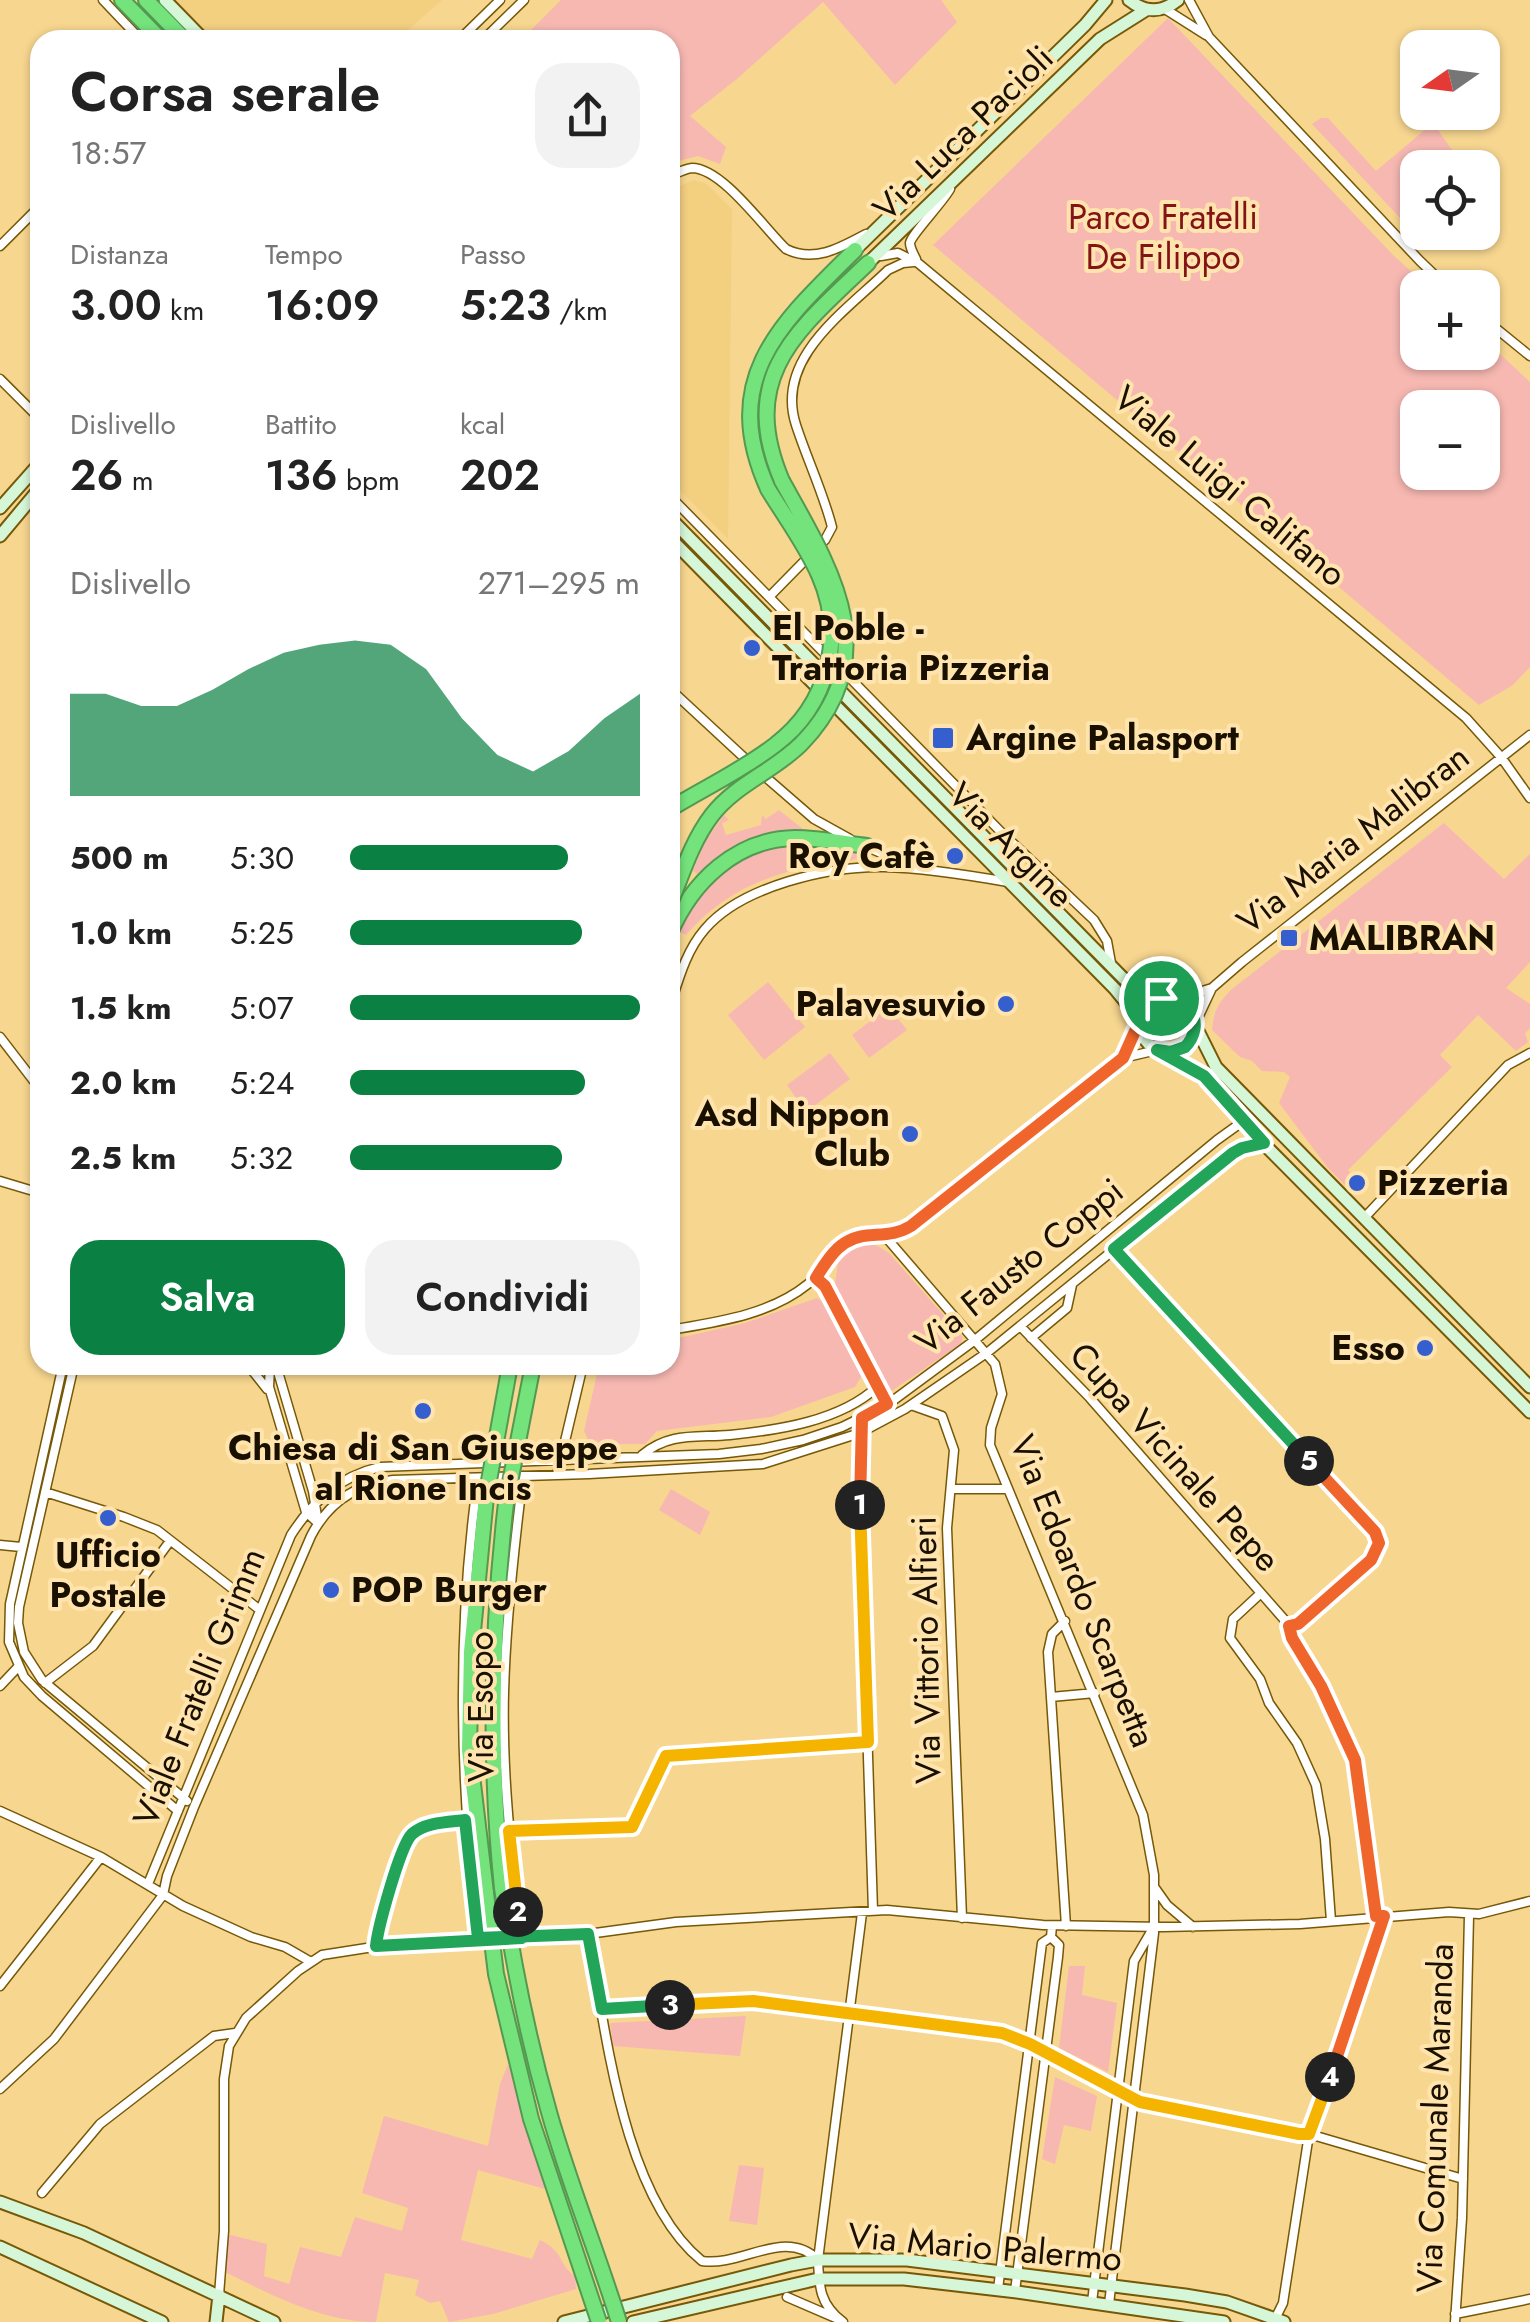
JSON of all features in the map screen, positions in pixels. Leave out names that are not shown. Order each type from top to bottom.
[{"type":"highway","points":[[122,0],[154,30]]},
{"type":"highway","points":[[146,0],[175,30]]},
{"type":"highway","points":[[680,803],[785,737],[816,700],[828,670],[832,635],[826,595],[810,556],[768,490],[756,460],[750,426],[751,393],[760,361],[791,314],[855,250]]},
{"type":"highway","points":[[680,881],[700,834],[714,813],[800,744],[820,720],[840,680],[846,630],[842,601],[829,566],[782,481],[768,432],[767,403],[774,371],[798,331],[868,263]]},
{"type":"highway","points":[[680,910],[695,887],[716,867],[746,850],[791,838],[866,846]]},
{"type":"highway","points":[[508,1375],[486,1497],[470,1652],[469,1750],[496,1974],[531,2119],[599,2322]]},
{"type":"highway","points":[[531,1375],[506,1503],[497,1582],[494,1812],[513,1962],[528,2036],[560,2149],[619,2322]]},
{"type":"street","points":[[103,0],[132,30]]},
{"type":"street","points":[[130,0],[156,30]]},
{"type":"street","points":[[165,0],[194,30]]},
{"type":"street","points":[[469,30],[500,0]]},
{"type":"street","points":[[493,30],[524,0]]},
{"type":"street","name":"Via Luca Pacioli","points":[[855,250],[1106,0]]},
{"type":"street","points":[[1128,0],[1146,10],[1166,8],[1178,0]]},
{"type":"street","points":[[1189,0],[1209,37]]},
{"type":"street","points":[[1166,8],[1209,37],[1429,270]]},
{"type":"street","name":"Via Luca Pacioli","points":[[868,263],[1100,39],[1146,10]]},
{"type":"street","points":[[680,172],[702,170],[720,179],[786,249],[800,256],[817,256],[879,227]]},
{"type":"street","points":[[918,263],[910,248],[912,237],[942,204],[953,184]]},
{"type":"street","points":[[0,246],[30,216]]},
{"type":"street","points":[[868,263],[891,252],[907,255],[918,263]]},
{"type":"street","points":[[769,597],[826,540],[832,527],[794,422],[791,404],[795,374],[810,347],[888,270],[902,263],[918,263]]},
{"type":"street","name":"Viale Luigi Califano","points":[[918,263],[1466,718],[1502,757],[1530,798]]},
{"type":"street","points":[[1500,332],[1530,356]]},
{"type":"street","points":[[0,379],[30,409]]},
{"type":"street","points":[[0,508],[30,474]]},
{"type":"street","points":[[0,536],[30,500]]},
{"type":"street","name":"Via Argine","points":[[680,506],[1000,832],[1094,920],[1107,941],[1110,962]]},
{"type":"street","name":"Via Argine","points":[[680,528],[1110,962],[1139,990],[1161,998]]},
{"type":"street","name":"Via Argine","points":[[680,548],[1116,990],[1141,1022]]},
{"type":"street","points":[[680,698],[799,808],[830,829],[918,870]]},
{"type":"street","name":"Via Maria Malibran","points":[[1176,998],[1212,988],[1530,736]]},
{"type":"street","points":[[680,975],[685,959],[705,930],[728,907],[768,888],[863,868],[918,870],[1008,882]]},
{"type":"street","name":"Via Maria Malibran","points":[[1196,1024],[1212,988]]},
{"type":"street","points":[[680,1328],[753,1312],[782,1301],[816,1278],[837,1247],[848,1240],[911,1226],[1123,1058],[1148,1007],[1161,998],[1176,998],[1188,1006],[1216,1067],[1530,1387]]},
{"type":"street","points":[[1141,1022],[1143,1036],[1157,1050],[1204,1076],[1242,1122],[1530,1412]]},
{"type":"street","points":[[1123,1058],[1185,1047],[1196,1024]]},
{"type":"street","points":[[0,1036],[30,1076]]},
{"type":"street","points":[[1365,1217],[1508,1065],[1530,1053]]},
{"type":"street","name":"Via Fausto Coppi","points":[[315,1500],[363,1471],[380,1467],[761,1449],[803,1440],[862,1418],[975,1340],[1242,1122]]},
{"type":"street","name":"Via Fausto Coppi","points":[[318,1523],[336,1502],[374,1482],[763,1464],[860,1433],[894,1416],[988,1352],[1233,1153],[1264,1143]]},
{"type":"street","points":[[0,1182],[30,1190]]},
{"type":"street","points":[[884,1235],[988,1352]]},
{"type":"street","points":[[1114,1249],[1378,1537],[1371,1560],[1298,1624],[1289,1626]]},
{"type":"street","points":[[816,1278],[825,1286],[894,1416]]},
{"type":"street","name":"Via Fausto Coppi","points":[[1031,1338],[1067,1308],[1072,1283]]},
{"type":"street","name":"Cupa Vicinale Pepe","points":[[1020,1326],[1090,1398],[1289,1626],[1355,1760],[1380,1916]]},
{"type":"street","name":"Via Edoardo Scarpetta","points":[[988,1352],[999,1372],[1002,1394],[990,1441],[1143,1815],[1154,1887],[1154,1927],[1109,2304]]},
{"type":"street","points":[[61,1375],[21,1547],[7,1630],[18,1667],[42,1696],[178,1811],[194,1807]]},
{"type":"street","points":[[72,1375],[18,1607],[24,1652],[45,1683],[194,1807]]},
{"type":"street","points":[[255,1375],[272,1398]]},
{"type":"street","points":[[273,1375],[272,1398],[306,1512],[318,1523]]},
{"type":"street","points":[[276,1375],[315,1500],[318,1523]]},
{"type":"street","points":[[557,1476],[581,1375]]},
{"type":"street","name":"Via Fausto Coppi","points":[[641,1456],[664,1440],[758,1432],[837,1412],[856,1404],[877,1387]]},
{"type":"street","name":"Via Vittorio Alfieri","points":[[911,1405],[937,1412],[947,1422],[954,1450],[947,1528],[962,1918]]},
{"type":"street","points":[[862,1418],[873,1911]]},
{"type":"street","name":"Via Esopo","points":[[522,1938],[509,1831],[504,1694],[510,1576],[523,1476]]},
{"type":"street","name":"Via Esopo","points":[[478,1478],[466,1570],[460,1694],[465,1820],[478,1938]]},
{"type":"street","points":[[952,1489],[1007,1489]]},
{"type":"street","points":[[45,1492],[142,1523],[260,1610]]},
{"type":"street","name":"Viale Fratelli Grimm","points":[[148,1884],[291,1535],[315,1500]]},
{"type":"street","name":"Viale Fratelli Grimm","points":[[0,2088],[54,2039],[163,1895],[194,1807],[318,1523]]},
{"type":"street","points":[[45,1683],[94,1646],[170,1541]]},
{"type":"street","points":[[0,1544],[21,1547]]},
{"type":"street","points":[[1262,1594],[1236,1615],[1230,1638],[1260,1679],[1269,1702],[1297,1743],[1316,1786],[1326,1839],[1330,1921]]},
{"type":"street","points":[[1065,1621],[1052,1634],[1048,1645],[1066,1926]]},
{"type":"street","points":[[0,1686],[18,1667]]},
{"type":"street","points":[[1051,1698],[1095,1694]]},
{"type":"street","points":[[509,1831],[632,1827],[666,1756],[868,1742]]},
{"type":"street","points":[[0,1811],[101,1857],[163,1895],[251,1937],[285,1947],[310,1962]]},
{"type":"street","points":[[376,1946],[378,1924],[408,1838],[427,1826],[465,1820]]},
{"type":"street","points":[[0,1986],[101,1857]]},
{"type":"street","points":[[1154,1887],[1167,1905],[1194,1926]]},
{"type":"street","points":[[216,2322],[224,2231],[224,2080],[234,2033],[310,1962],[330,1953],[478,1938],[588,1934],[676,1922],[873,1911],[918,1911],[1052,1926],[1154,1927],[1449,1912],[1469,1916],[1530,1901]]},
{"type":"street","points":[[841,2320],[823,2302],[818,2260],[862,1913]]},
{"type":"street","points":[[1280,2320],[1309,2134],[1380,1938],[1380,1916]]},
{"type":"street","name":"Via Comunale Maranda","points":[[1455,2318],[1463,2179],[1469,1916]]},
{"type":"street","points":[[998,2289],[1042,1944],[1051,1937],[1052,1926]]},
{"type":"street","points":[[1092,2302],[1134,1960],[1154,1927]]},
{"type":"street","points":[[588,1934],[616,2084],[635,2155],[661,2210],[702,2261],[720,2262],[795,2246],[806,2249],[818,2260]]},
{"type":"street","points":[[1015,2291],[1059,1945],[1051,1937]]},
{"type":"street","points":[[602,2009],[734,2000],[1002,2033],[1134,2100],[1309,2134],[1463,2179]]},
{"type":"street","points":[[42,2193],[100,2124],[214,2036],[234,2033]]},
{"type":"street","points":[[0,2202],[84,2233],[274,2322]]},
{"type":"street","points":[[0,2247],[162,2322]]},
{"type":"street","name":"Via Mario Palermo","points":[[564,2322],[818,2260],[907,2260],[1018,2273],[1227,2302],[1280,2320]]},
{"type":"street","name":"Via Mario Palermo","points":[[633,2322],[818,2278],[904,2279],[998,2289],[1224,2322]]},
{"type":"street","points":[[787,2298],[841,2320]]},
{"type":"street","points":[[1455,2318],[1530,2299]]},
{"type":"shaded area","points":[[172,0],[442,0],[408,30],[202,30]]},
{"type":"shaded area","points":[[693,180],[707,184],[732,209],[728,539],[680,490],[680,186]]},
{"type":"green space","points":[[561,0],[941,0],[957,22],[895,85],[823,2],[690,116],[726,147],[720,164],[698,156],[680,160],[680,30],[531,30]]},
{"type":"green space","name":"Parco Fratelli De Filippo","points":[[1168,18],[1409,270],[1400,270],[1400,370],[1500,370],[1500,354],[1530,382],[1530,667],[1513,685],[1479,705],[933,245]]},
{"type":"green space","points":[[1328,118],[1376,171],[1400,151],[1400,218],[1312,124]]},
{"type":"green space","points":[[1425,130],[1438,130],[1452,150],[1401,150]]},
{"type":"green space","points":[[779,810],[808,833],[762,837],[722,855],[697,874],[693,871],[704,843],[724,815],[729,820],[722,823],[726,835],[761,825],[762,815],[766,819]]},
{"type":"green space","points":[[1444,823],[1504,879],[1530,854],[1530,962],[1506,988],[1530,1004],[1530,1028],[1525,1034],[1528,1042],[1516,1051],[1478,1015],[1440,1055],[1452,1067],[1348,1170],[1353,1176],[1345,1185],[1279,1103],[1290,1077],[1284,1072],[1262,1071],[1252,1061],[1240,1057],[1212,1030],[1214,1017],[1232,989]]},
{"type":"green space","points":[[784,846],[857,852],[859,857],[760,881],[728,898],[686,935],[680,932],[686,915],[707,887],[734,865]]},
{"type":"green space","points":[[768,982],[805,1027],[764,1060],[728,1015]]},
{"type":"green space","points":[[889,1007],[907,1030],[869,1058],[852,1035]]},
{"type":"green space","points":[[830,1053],[850,1079],[806,1112],[787,1085]]},
{"type":"green space","points":[[864,1244],[876,1245],[889,1253],[963,1337],[961,1344],[890,1392],[835,1285],[838,1261]]},
{"type":"green space","points":[[817,1298],[829,1305],[862,1375],[855,1387],[771,1417],[657,1431],[645,1444],[590,1444],[584,1431],[597,1375],[680,1375],[680,1338],[745,1323]]},
{"type":"green space","points":[[671,1489],[710,1512],[700,1535],[659,1510]]},
{"type":"green space","points":[[1069,1966],[1085,1966],[1082,1995],[1117,2003],[1108,2072],[1059,2048]]},
{"type":"green space","points":[[746,2016],[740,2056],[613,2046],[610,2023]]},
{"type":"green space","points":[[508,2064],[545,2189],[478,2170],[461,2240],[532,2259],[540,2240],[554,2249],[575,2276],[576,2289],[493,2314],[449,2322],[440,2301],[430,2303],[415,2295],[419,2280],[385,2273],[376,2322],[317,2312],[225,2272],[231,2235],[267,2244],[264,2276],[289,2284],[300,2247],[341,2257],[355,2217],[402,2231],[408,2208],[362,2193],[384,2116],[488,2146],[500,2084]]},
{"type":"green space","points":[[1055,2077],[1097,2096],[1091,2131],[1064,2125],[1055,2164],[1042,2159]]},
{"type":"green space","points":[[739,2165],[764,2168],[757,2225],[729,2221]]},
{"type":"place","name":"El Poble - Trattoria Pizzeria","points":[[752,648]]},
{"type":"place","name":"Argine Palasport","points":[[943,738]]},
{"type":"place","name":"Roy Cafè","points":[[955,856]]},
{"type":"place","name":"MALIBRAN","points":[[1289,938]]},
{"type":"place","name":"Palavesuvio","points":[[1006,1004]]},
{"type":"place","name":"Asd Nippon Club","points":[[910,1134]]},
{"type":"place","name":"Pizzeria","points":[[1357,1183]]},
{"type":"place","name":"Esso","points":[[1425,1348]]},
{"type":"place","name":"Chiesa di San Giuseppe al Rione Incis","points":[[423,1411]]},
{"type":"place","name":"Ufficio Postale","points":[[108,1518]]},
{"type":"place","name":"POP Burger","points":[[331,1590]]},
{"type":"route","points":[[1161,998],[1144,1011],[1123,1058],[911,1226],[892,1234],[848,1240],[837,1247],[816,1278],[825,1286],[887,1404],[862,1418],[860,1433],[868,1742],[666,1756],[632,1827],[509,1831],[522,1938],[376,1946],[378,1924],[408,1838],[427,1826],[465,1820],[478,1938],[522,1938],[588,1934],[602,2009],[753,2001],[1002,2033],[1150,2106],[1309,2134],[1380,1938],[1384,1916],[1376,1916],[1355,1760],[1289,1626],[1298,1624],[1371,1560],[1379,1543],[1375,1532],[1114,1249],[1233,1153],[1264,1143],[1204,1076],[1157,1050],[1171,1052],[1185,1047],[1196,1027],[1193,1014],[1184,1003],[1176,998],[1161,998]]}]
